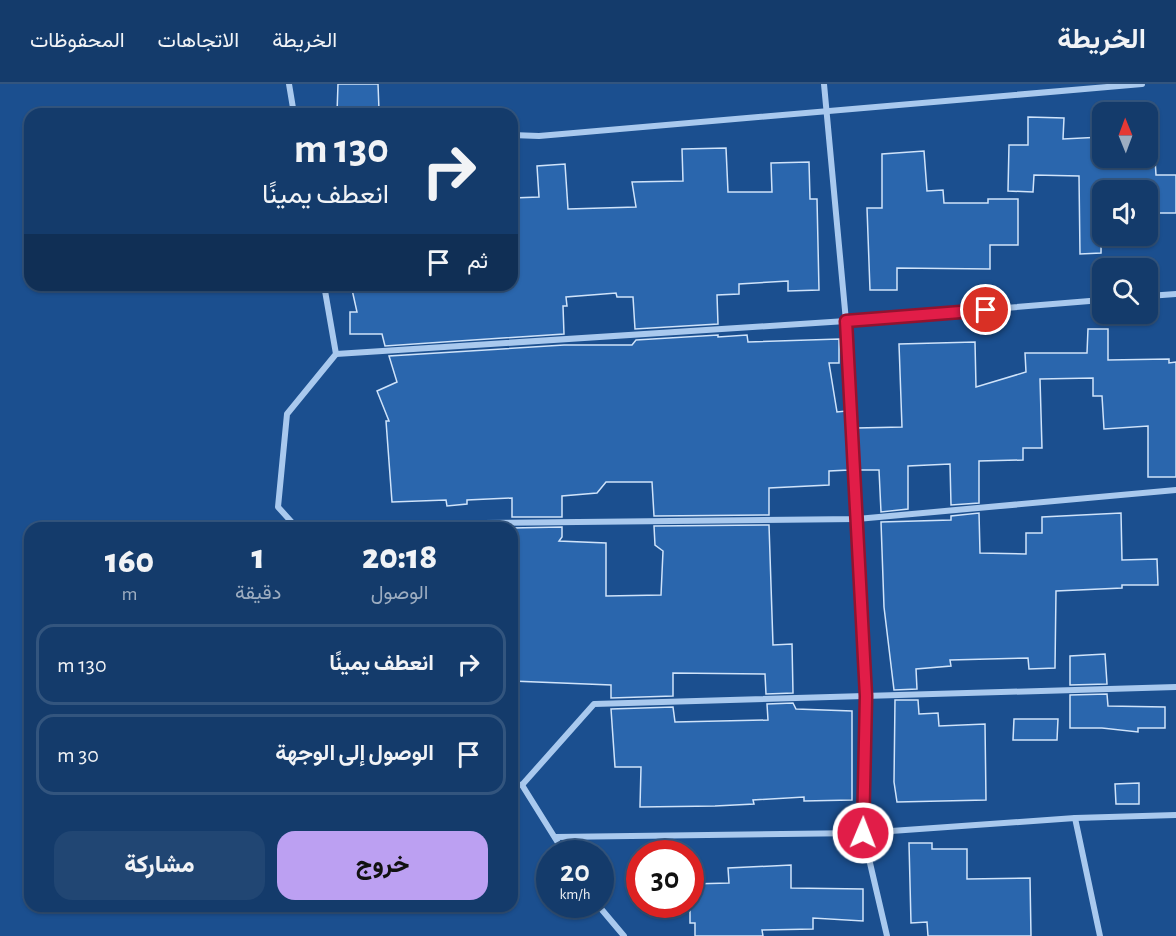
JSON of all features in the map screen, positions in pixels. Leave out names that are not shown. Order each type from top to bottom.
[{"type":"street","points":[[290,84],[293,108]]},
{"type":"street","points":[[824,84],[846,321],[857,519],[866,696],[863,833],[886,936]]},
{"type":"street","points":[[518,135],[539,136],[826,113],[1142,84]]},
{"type":"street","points":[[325,291],[336,354]]},
{"type":"street","points":[[1158,295],[1176,294]]},
{"type":"street","points":[[292,522],[278,507],[287,414],[336,354],[846,321],[1092,301]]},
{"type":"street","points":[[518,523],[857,519],[1176,490]]},
{"type":"street","points":[[522,785],[594,704],[1176,687]]},
{"type":"street","points":[[518,785],[522,785]]},
{"type":"street","points":[[522,785],[557,840]]},
{"type":"street","points":[[555,837],[863,833],[1075,818],[1176,815]]},
{"type":"street","points":[[1075,818],[1100,936]]},
{"type":"street","points":[[609,918],[624,936]]},
{"type":"building","points":[[338,84],[378,84],[379,108],[337,108]]},
{"type":"building","points":[[1028,117],[1064,118],[1063,139],[1092,138],[1092,168],[1156,168],[1156,175],[1176,175],[1176,213],[1158,213],[1158,180],[1092,180],[1092,246],[1101,246],[1101,253],[1080,254],[1079,176],[1034,175],[1033,192],[1008,191],[1009,145],[1028,145]]},
{"type":"building","points":[[726,148],[728,192],[772,192],[771,163],[809,162],[810,199],[817,199],[819,290],[788,291],[788,281],[739,284],[739,294],[717,295],[718,324],[635,329],[633,297],[617,297],[616,293],[566,297],[567,306],[563,306],[564,334],[385,346],[382,334],[350,334],[350,312],[357,312],[352,291],[518,291],[518,198],[539,197],[537,166],[565,164],[568,209],[636,207],[632,182],[683,181],[682,149]]},
{"type":"building","points":[[924,151],[927,191],[943,190],[944,203],[988,203],[988,199],[1018,199],[1018,245],[990,245],[990,269],[897,268],[897,290],[870,290],[867,208],[882,208],[882,154]]},
{"type":"building","points":[[1088,329],[1108,329],[1108,360],[1169,359],[1169,363],[1176,362],[1176,477],[1148,477],[1148,426],[1104,429],[1102,396],[1093,396],[1093,378],[1040,379],[1042,448],[1023,448],[1023,460],[979,461],[979,503],[951,505],[950,464],[908,466],[908,509],[881,512],[879,470],[859,470],[857,428],[902,427],[899,344],[975,342],[976,387],[1026,372],[1025,353],[1087,353]]},
{"type":"building","points":[[718,335],[718,337],[747,335],[748,342],[839,339],[839,363],[829,363],[837,412],[846,411],[849,470],[829,471],[829,485],[769,488],[769,515],[654,516],[652,482],[606,482],[597,493],[562,496],[562,517],[512,517],[512,498],[467,500],[467,504],[447,506],[446,500],[392,502],[386,421],[389,421],[377,391],[397,382],[389,356],[564,345],[632,345],[636,340]]},
{"type":"building","points":[[979,513],[980,553],[1026,554],[1026,533],[1042,533],[1042,517],[1121,513],[1122,560],[1157,559],[1158,585],[1122,585],[1122,588],[1056,591],[1055,668],[1029,669],[1028,658],[950,660],[951,666],[916,669],[917,689],[894,690],[884,607],[881,522],[951,520],[951,516]]},
{"type":"building","points":[[769,525],[773,645],[792,644],[793,693],[766,694],[765,674],[673,673],[673,696],[611,698],[611,685],[518,681],[518,528],[562,527],[562,537],[559,541],[606,543],[606,596],[661,595],[663,551],[655,545],[654,526]]},
{"type":"building","points":[[1105,654],[1107,684],[1070,685],[1070,656]]},
{"type":"building","points":[[1107,694],[1108,706],[1165,707],[1165,728],[1138,728],[1138,732],[1102,728],[1070,728],[1070,695]]},
{"type":"building","points":[[895,700],[918,700],[919,714],[938,713],[939,726],[985,724],[986,800],[897,802],[894,782]]},
{"type":"building","points":[[793,703],[796,709],[852,711],[852,800],[804,801],[804,797],[753,800],[754,804],[640,807],[641,767],[615,767],[611,709],[673,707],[675,722],[768,720],[767,704]]},
{"type":"building","points":[[1014,719],[1058,719],[1057,740],[1013,740]]},
{"type":"building","points":[[1139,783],[1139,804],[1116,804],[1115,784]]},
{"type":"building","points":[[909,843],[932,843],[932,849],[967,849],[967,879],[1030,878],[1031,936],[928,936],[927,922],[911,923]]},
{"type":"building","points":[[791,865],[791,888],[863,889],[863,921],[813,918],[813,929],[762,930],[763,936],[695,936],[695,923],[690,923],[690,918],[704,918],[704,884],[729,883],[728,868]]},
{"type":"route","points":[[863,833],[866,696],[846,321],[986,310]]}]
